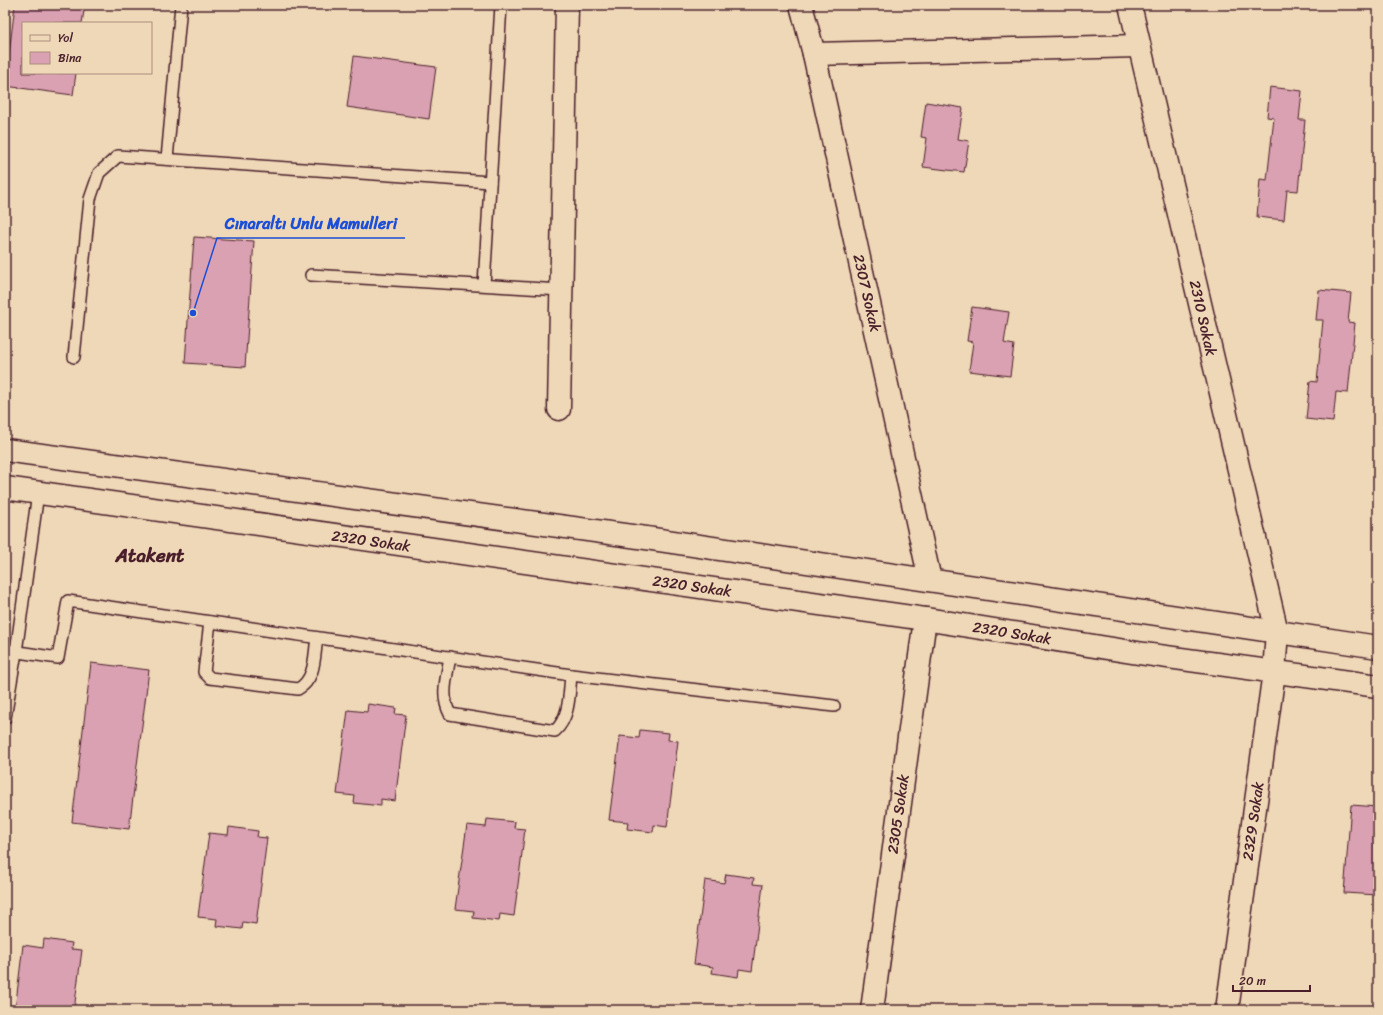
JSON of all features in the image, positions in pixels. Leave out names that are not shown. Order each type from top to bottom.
[{"type":"street","points":[[559,409],[568,5]]},
{"type":"street","name":"2307 Sokak","points":[[801,5],[814,54],[930,580]]},
{"type":"street","name":"2310 Sokak","points":[[1130,5],[1138,46],[1277,632]]},
{"type":"street","points":[[814,54],[1138,46]]},
{"type":"street","points":[[5,450],[646,538],[1378,647]]},
{"type":"street","name":"2320 Sokak","points":[[5,488],[925,619],[1138,653],[1378,686]]},
{"type":"street","name":"2305 Sokak","points":[[872,1010],[925,619]]},
{"type":"street","name":"2329 Sokak","points":[[1227,1010],[1274,672],[1277,632]]},
{"type":"lane","points":[[168,159],[181,5]]},
{"type":"lane","points":[[484,285],[501,5]]},
{"type":"lane","points":[[74,357],[90,199],[99,173],[118,156],[490,182]]},
{"type":"lane","points":[[311,275],[562,290]]},
{"type":"lane","points":[[5,718],[16,652],[38,493]]},
{"type":"lane","points":[[5,650],[58,658],[68,601],[571,675],[834,706]]},
{"type":"lane","points":[[210,622],[204,672],[210,678],[298,689],[305,685],[311,677],[317,638]]},
{"type":"lane","points":[[450,657],[444,697],[445,705],[450,714],[555,732],[562,725],[566,715],[571,675]]},
{"type":"shaded area","points":[[1311,1006],[1345,1010],[1310,1010]]},
{"type":"building","points":[[15,5],[85,5],[82,22],[22,22],[22,74],[76,74],[73,95],[5,86]]},
{"type":"building","points":[[1203,5],[1230,5],[1230,8]]},
{"type":"building","points":[[354,56],[436,67],[429,119],[347,107]]},
{"type":"building","points":[[1270,87],[1302,91],[1299,120],[1305,120],[1298,191],[1287,190],[1284,220],[1257,217],[1260,179],[1267,180],[1274,118],[1267,117]]},
{"type":"building","points":[[926,102],[963,108],[958,139],[969,141],[964,172],[923,167],[927,138],[921,137]]},
{"type":"building","points":[[194,237],[254,241],[245,367],[185,363]]},
{"type":"building","points":[[1319,290],[1351,293],[1348,322],[1355,323],[1348,393],[1336,392],[1333,422],[1306,419],[1310,381],[1317,382],[1323,320],[1316,320]]},
{"type":"building","points":[[972,307],[1009,312],[1004,343],[1014,345],[1010,376],[969,371],[973,342],[967,341]]},
{"type":"building","points":[[91,663],[149,670],[129,829],[72,822]]},
{"type":"building","points":[[368,704],[396,708],[395,714],[406,715],[395,801],[381,799],[381,806],[354,803],[355,796],[337,794],[348,710],[367,712]]},
{"type":"building","points":[[640,730],[669,733],[668,740],[678,741],[667,827],[654,825],[653,832],[627,829],[628,822],[609,820],[620,736],[639,738]]},
{"type":"building","points":[[1351,805],[1378,807],[1378,895],[1344,893]]},
{"type":"building","points":[[487,819],[515,822],[514,828],[525,829],[514,916],[500,914],[499,921],[473,918],[474,911],[455,909],[467,825],[486,827]]},
{"type":"building","points":[[229,827],[258,831],[257,837],[267,838],[256,924],[243,922],[242,929],[216,926],[217,919],[198,917],[209,833],[228,835]]},
{"type":"building","points":[[726,874],[754,878],[753,884],[763,885],[752,971],[739,969],[738,977],[712,973],[713,967],[694,964],[705,880],[724,883]]},
{"type":"building","points":[[44,939],[72,943],[71,949],[82,950],[74,1010],[15,1010],[23,945],[43,948]]},
{"type":"building","points":[[1375,1001],[1378,1001],[1378,1010],[1374,1010]]},
{"type":"place","name":"Cınaraltı Unlu Mamulleri","points":[[193,313]]},
{"type":"district","name":"Atakent","points":[[150,555]]}]
